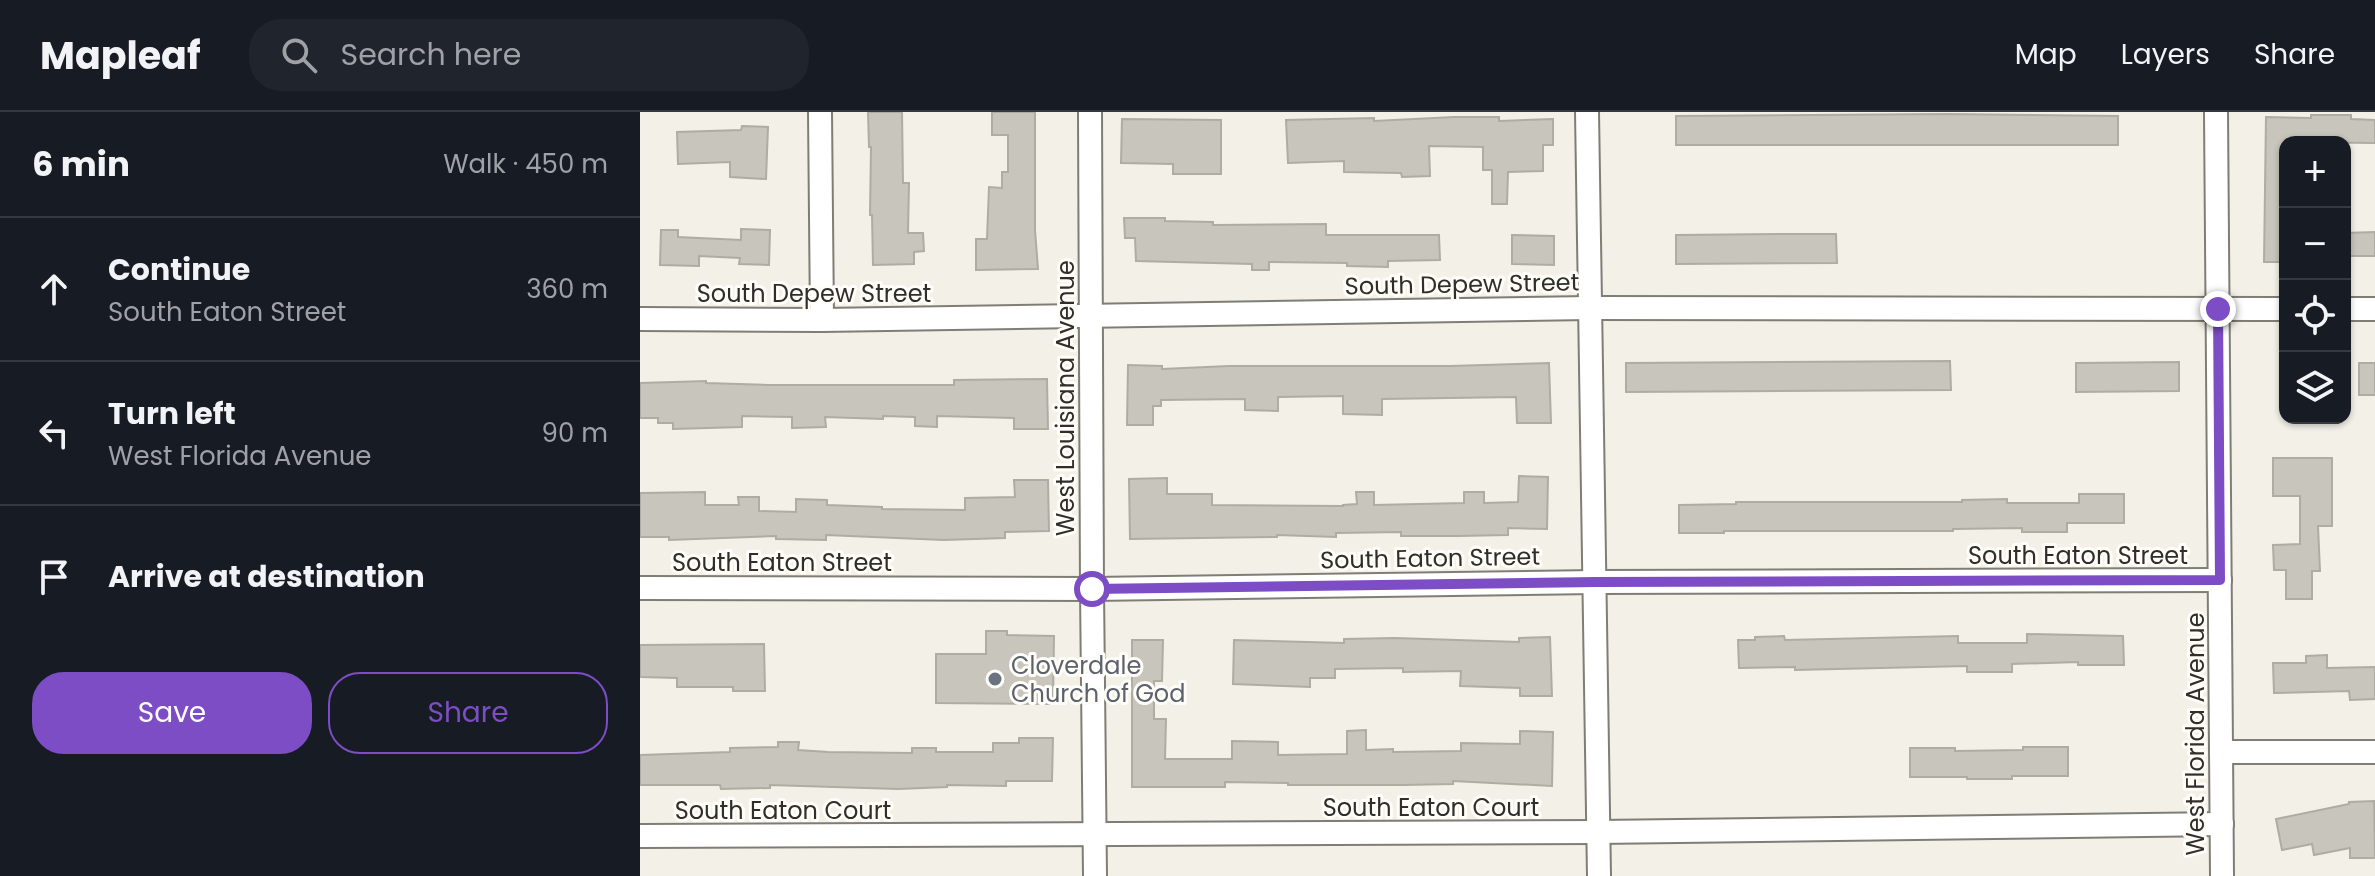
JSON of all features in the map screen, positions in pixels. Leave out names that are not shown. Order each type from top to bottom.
[{"type":"street","points":[[820,112],[822,320]]},
{"type":"street","name":"West Louisiana Avenue","points":[[1090,112],[1095,876]]},
{"type":"street","points":[[1587,112],[1599,876]]},
{"type":"street","name":"West Florida Avenue","points":[[2216,112],[2222,876]]},
{"type":"street","name":"South Depew Street","points":[[640,319],[822,320],[1589,308],[2279,309]]},
{"type":"street","points":[[2351,309],[2375,309]]},
{"type":"street","name":"South Eaton Street","points":[[640,588],[1092,589],[1596,582],[2220,580]]},
{"type":"street","points":[[2221,752],[2375,752]]},
{"type":"street","name":"South Eaton Court","points":[[640,836],[1598,832],[2222,824]]},
{"type":"building","points":[[868,112],[902,112],[903,183],[909,183],[908,233],[923,233],[924,251],[914,252],[914,264],[873,265]]},
{"type":"building","points":[[992,112],[1035,112],[1038,269],[976,270],[976,239],[987,239],[989,187],[1002,188],[1002,172],[1008,172],[1008,135],[992,135]]},
{"type":"building","points":[[2311,115],[2351,115],[2351,119],[2375,120],[2375,143],[2351,143],[2351,136],[2279,136],[2279,262],[2264,262],[2266,117],[2311,118]]},
{"type":"building","points":[[1676,116],[2118,116],[2118,145],[1676,145]]},
{"type":"building","points":[[1499,117],[1499,121],[1553,119],[1553,145],[1543,145],[1543,171],[1508,172],[1507,204],[1492,204],[1492,170],[1483,170],[1483,147],[1429,146],[1430,176],[1344,172],[1344,161],[1288,163],[1286,120],[1374,118],[1374,121]]},
{"type":"building","points":[[1122,119],[1221,120],[1221,174],[1173,174],[1173,164],[1121,163]]},
{"type":"building","points":[[742,126],[768,127],[766,179],[730,177],[730,162],[678,164],[677,132],[741,130]]},
{"type":"building","points":[[1124,218],[1165,218],[1165,221],[1213,222],[1213,225],[1326,224],[1326,235],[1439,235],[1440,260],[1388,261],[1388,267],[1269,262],[1269,270],[1252,270],[1252,264],[1136,261],[1135,238],[1125,238]]},
{"type":"building","points":[[741,229],[770,230],[769,265],[739,264],[740,258],[699,256],[699,266],[660,265],[661,230],[678,230],[678,237],[741,240]]},
{"type":"building","points":[[2375,232],[2375,256],[2351,256],[2351,233]]},
{"type":"building","points":[[1836,234],[1837,263],[1676,264],[1676,235]]},
{"type":"building","points":[[1512,235],[1554,236],[1554,265],[1512,264]]},
{"type":"building","points":[[1950,361],[1951,390],[1626,392],[1626,363]]},
{"type":"building","points":[[2179,362],[2179,391],[2076,392],[2076,363]]},
{"type":"building","points":[[1549,363],[1551,423],[1517,423],[1516,397],[1382,399],[1382,415],[1343,414],[1343,396],[1278,397],[1278,411],[1245,410],[1245,399],[1161,400],[1161,406],[1153,406],[1153,425],[1127,425],[1128,365],[1162,366],[1162,369]]},
{"type":"building","points":[[2359,363],[2375,363],[2375,395],[2359,395]]},
{"type":"building","points":[[1047,379],[1048,429],[1014,429],[1014,418],[937,416],[937,427],[915,426],[915,417],[883,416],[883,419],[825,417],[826,427],[792,428],[792,417],[742,416],[742,427],[673,429],[673,423],[658,423],[658,418],[640,418],[640,383],[706,381],[768,385],[954,385],[954,380]]},
{"type":"building","points":[[2273,458],[2332,458],[2332,526],[2318,526],[2320,571],[2312,571],[2312,599],[2286,599],[2286,570],[2274,570],[2273,545],[2300,544],[2300,496],[2273,496]]},
{"type":"building","points":[[1519,476],[1548,477],[1547,529],[1508,528],[1508,535],[1401,536],[1401,532],[1336,533],[1336,537],[1277,535],[1130,539],[1129,479],[1167,478],[1167,494],[1212,494],[1212,505],[1343,506],[1357,504],[1356,492],[1374,492],[1374,505],[1464,503],[1464,492],[1484,492],[1484,503],[1518,502]]},
{"type":"building","points":[[1014,480],[1048,480],[1049,531],[1005,532],[1005,538],[944,540],[826,535],[826,540],[776,539],[776,536],[669,540],[669,537],[640,537],[640,493],[705,492],[705,505],[739,505],[738,497],[759,497],[759,511],[796,512],[796,499],[827,500],[827,505],[882,509],[965,510],[965,498],[1015,497]]},
{"type":"building","points":[[2079,494],[2124,494],[2124,523],[2067,523],[2067,532],[2022,532],[2022,528],[1679,533],[1679,505],[2007,499],[2007,503],[2079,503]]},
{"type":"building","name":"Cloverdale Church of God","points":[[986,631],[1007,631],[1007,635],[1054,636],[1053,704],[936,703],[936,654],[986,654]]},
{"type":"building","points":[[2027,634],[2123,636],[2124,665],[2078,665],[2078,662],[2012,664],[2012,672],[1967,672],[1967,666],[1795,670],[1795,667],[1739,668],[1738,640],[1755,640],[1755,637],[1784,636],[1785,640],[1958,636],[1958,643],[2027,643]]},
{"type":"building","points":[[1550,637],[1552,696],[1520,696],[1520,688],[1460,686],[1461,671],[1403,672],[1403,668],[1335,669],[1335,678],[1310,678],[1310,687],[1233,684],[1234,640],[1344,643],[1344,639],[1395,638],[1519,642],[1519,638]]},
{"type":"building","points":[[1132,640],[1163,640],[1162,681],[1154,681],[1154,719],[1166,719],[1165,759],[1232,759],[1232,741],[1278,742],[1278,755],[1347,754],[1347,731],[1366,730],[1366,750],[1393,749],[1393,752],[1461,751],[1461,743],[1520,744],[1520,731],[1553,732],[1552,786],[1453,781],[1453,784],[1403,785],[1225,782],[1225,787],[1132,787]]},
{"type":"building","points":[[764,644],[765,691],[733,691],[733,687],[677,687],[677,678],[640,677],[640,645]]},
{"type":"building","points":[[2327,655],[2327,668],[2375,667],[2375,699],[2350,700],[2349,691],[2274,693],[2273,663],[2306,663],[2306,656]]},
{"type":"building","points":[[1019,738],[1053,738],[1052,781],[1006,781],[1006,786],[947,785],[898,789],[770,785],[770,788],[721,789],[720,785],[640,785],[640,755],[730,752],[730,748],[778,747],[778,742],[799,742],[798,750],[828,752],[912,753],[912,748],[936,748],[936,752],[993,752],[993,743],[1019,743]]},
{"type":"building","points":[[2023,747],[2068,747],[2068,776],[2012,776],[2012,779],[1910,777],[1910,748],[1955,748],[1955,751],[2023,750]]},
{"type":"building","points":[[2374,801],[2375,858],[2350,858],[2350,848],[2314,855],[2312,844],[2282,850],[2276,819],[2349,802]]},
{"type":"place","name":"Cloverdale Church of God","points":[[995,679]]},
{"type":"route","points":[[1092,589],[1596,582],[2220,580],[2218,309]]}]
